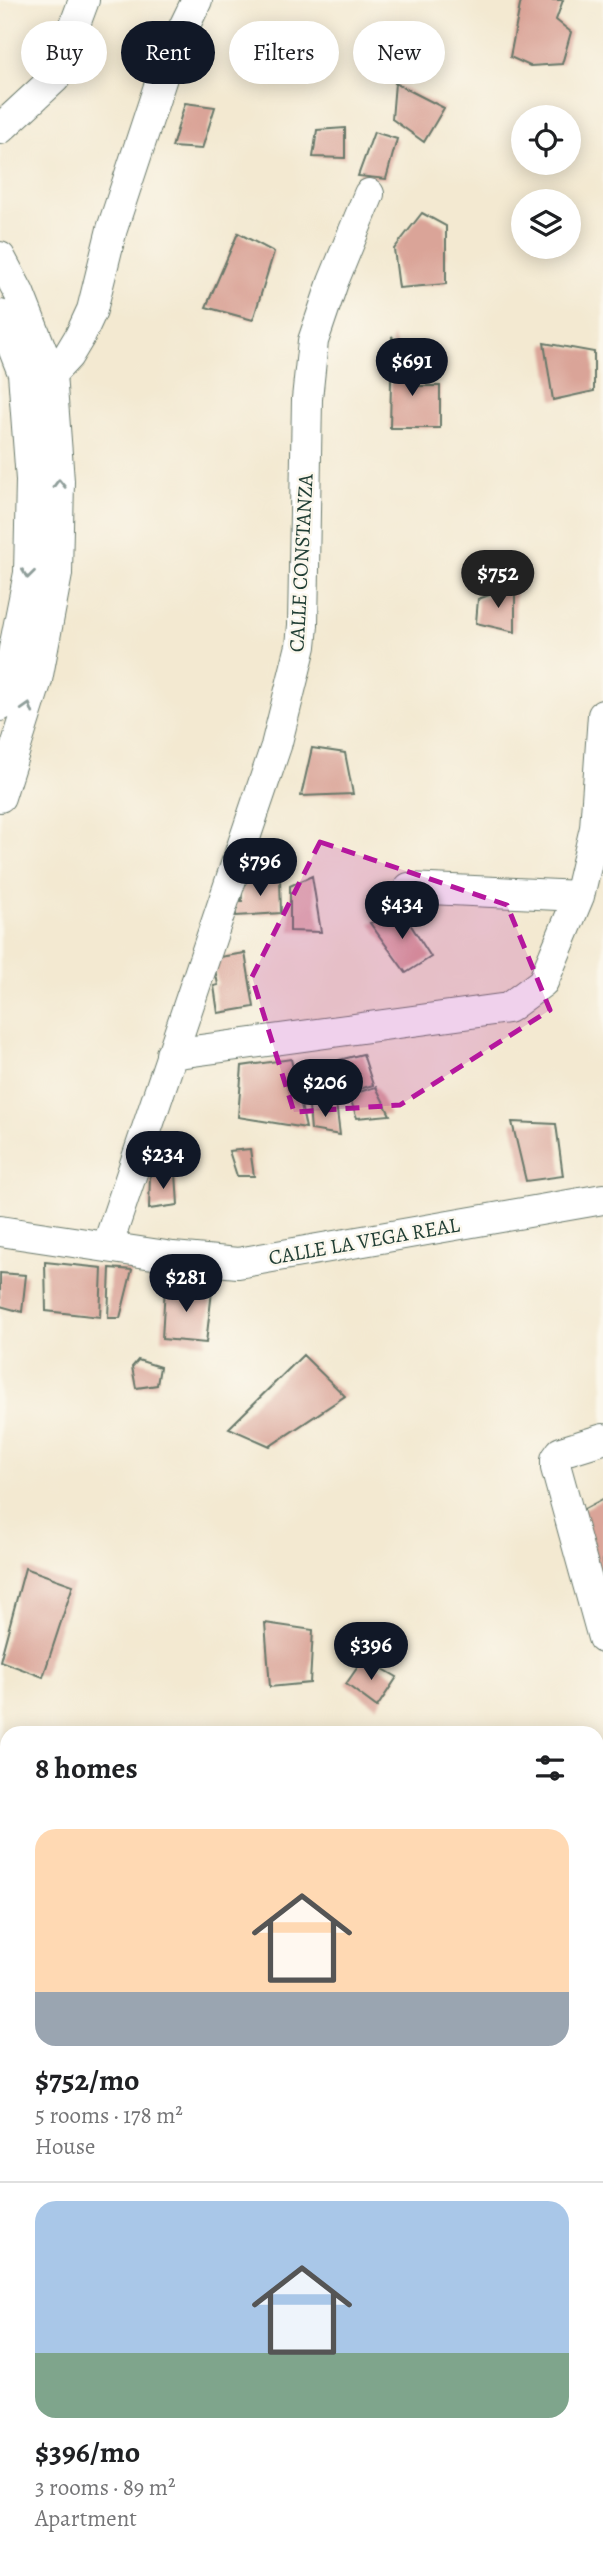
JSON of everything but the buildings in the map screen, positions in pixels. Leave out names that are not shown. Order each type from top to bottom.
[{"type":"street","points":[[0,129],[55,78],[84,0]]},
{"type":"street","points":[[0,706],[29,573],[31,480],[38,379],[68,356],[92,310],[111,229],[167,62],[197,0]]},
{"type":"street","name":"CALLE CONSTANZA","points":[[107,1247],[276,746],[301,646],[307,399],[313,341],[333,282],[369,194]]},
{"type":"street","points":[[0,257],[19,293],[59,481],[57,574],[37,680],[0,797]]},
{"type":"street","points":[[0,315],[23,373],[38,379]]},
{"type":"street","points":[[171,1054],[508,1008],[543,982],[579,897],[595,828],[603,715]]},
{"type":"street","points":[[409,888],[579,897]]},
{"type":"street","name":"CALLE LA VEGA REAL","points":[[0,1231],[238,1263],[603,1199]]},
{"type":"street","points":[[603,1439],[561,1452],[556,1459],[556,1468],[599,1604],[603,1638]]},
{"type":"highlighted area","points":[[320,842],[507,905],[550,1010],[400,1105],[294,1112],[252,977]]}]
